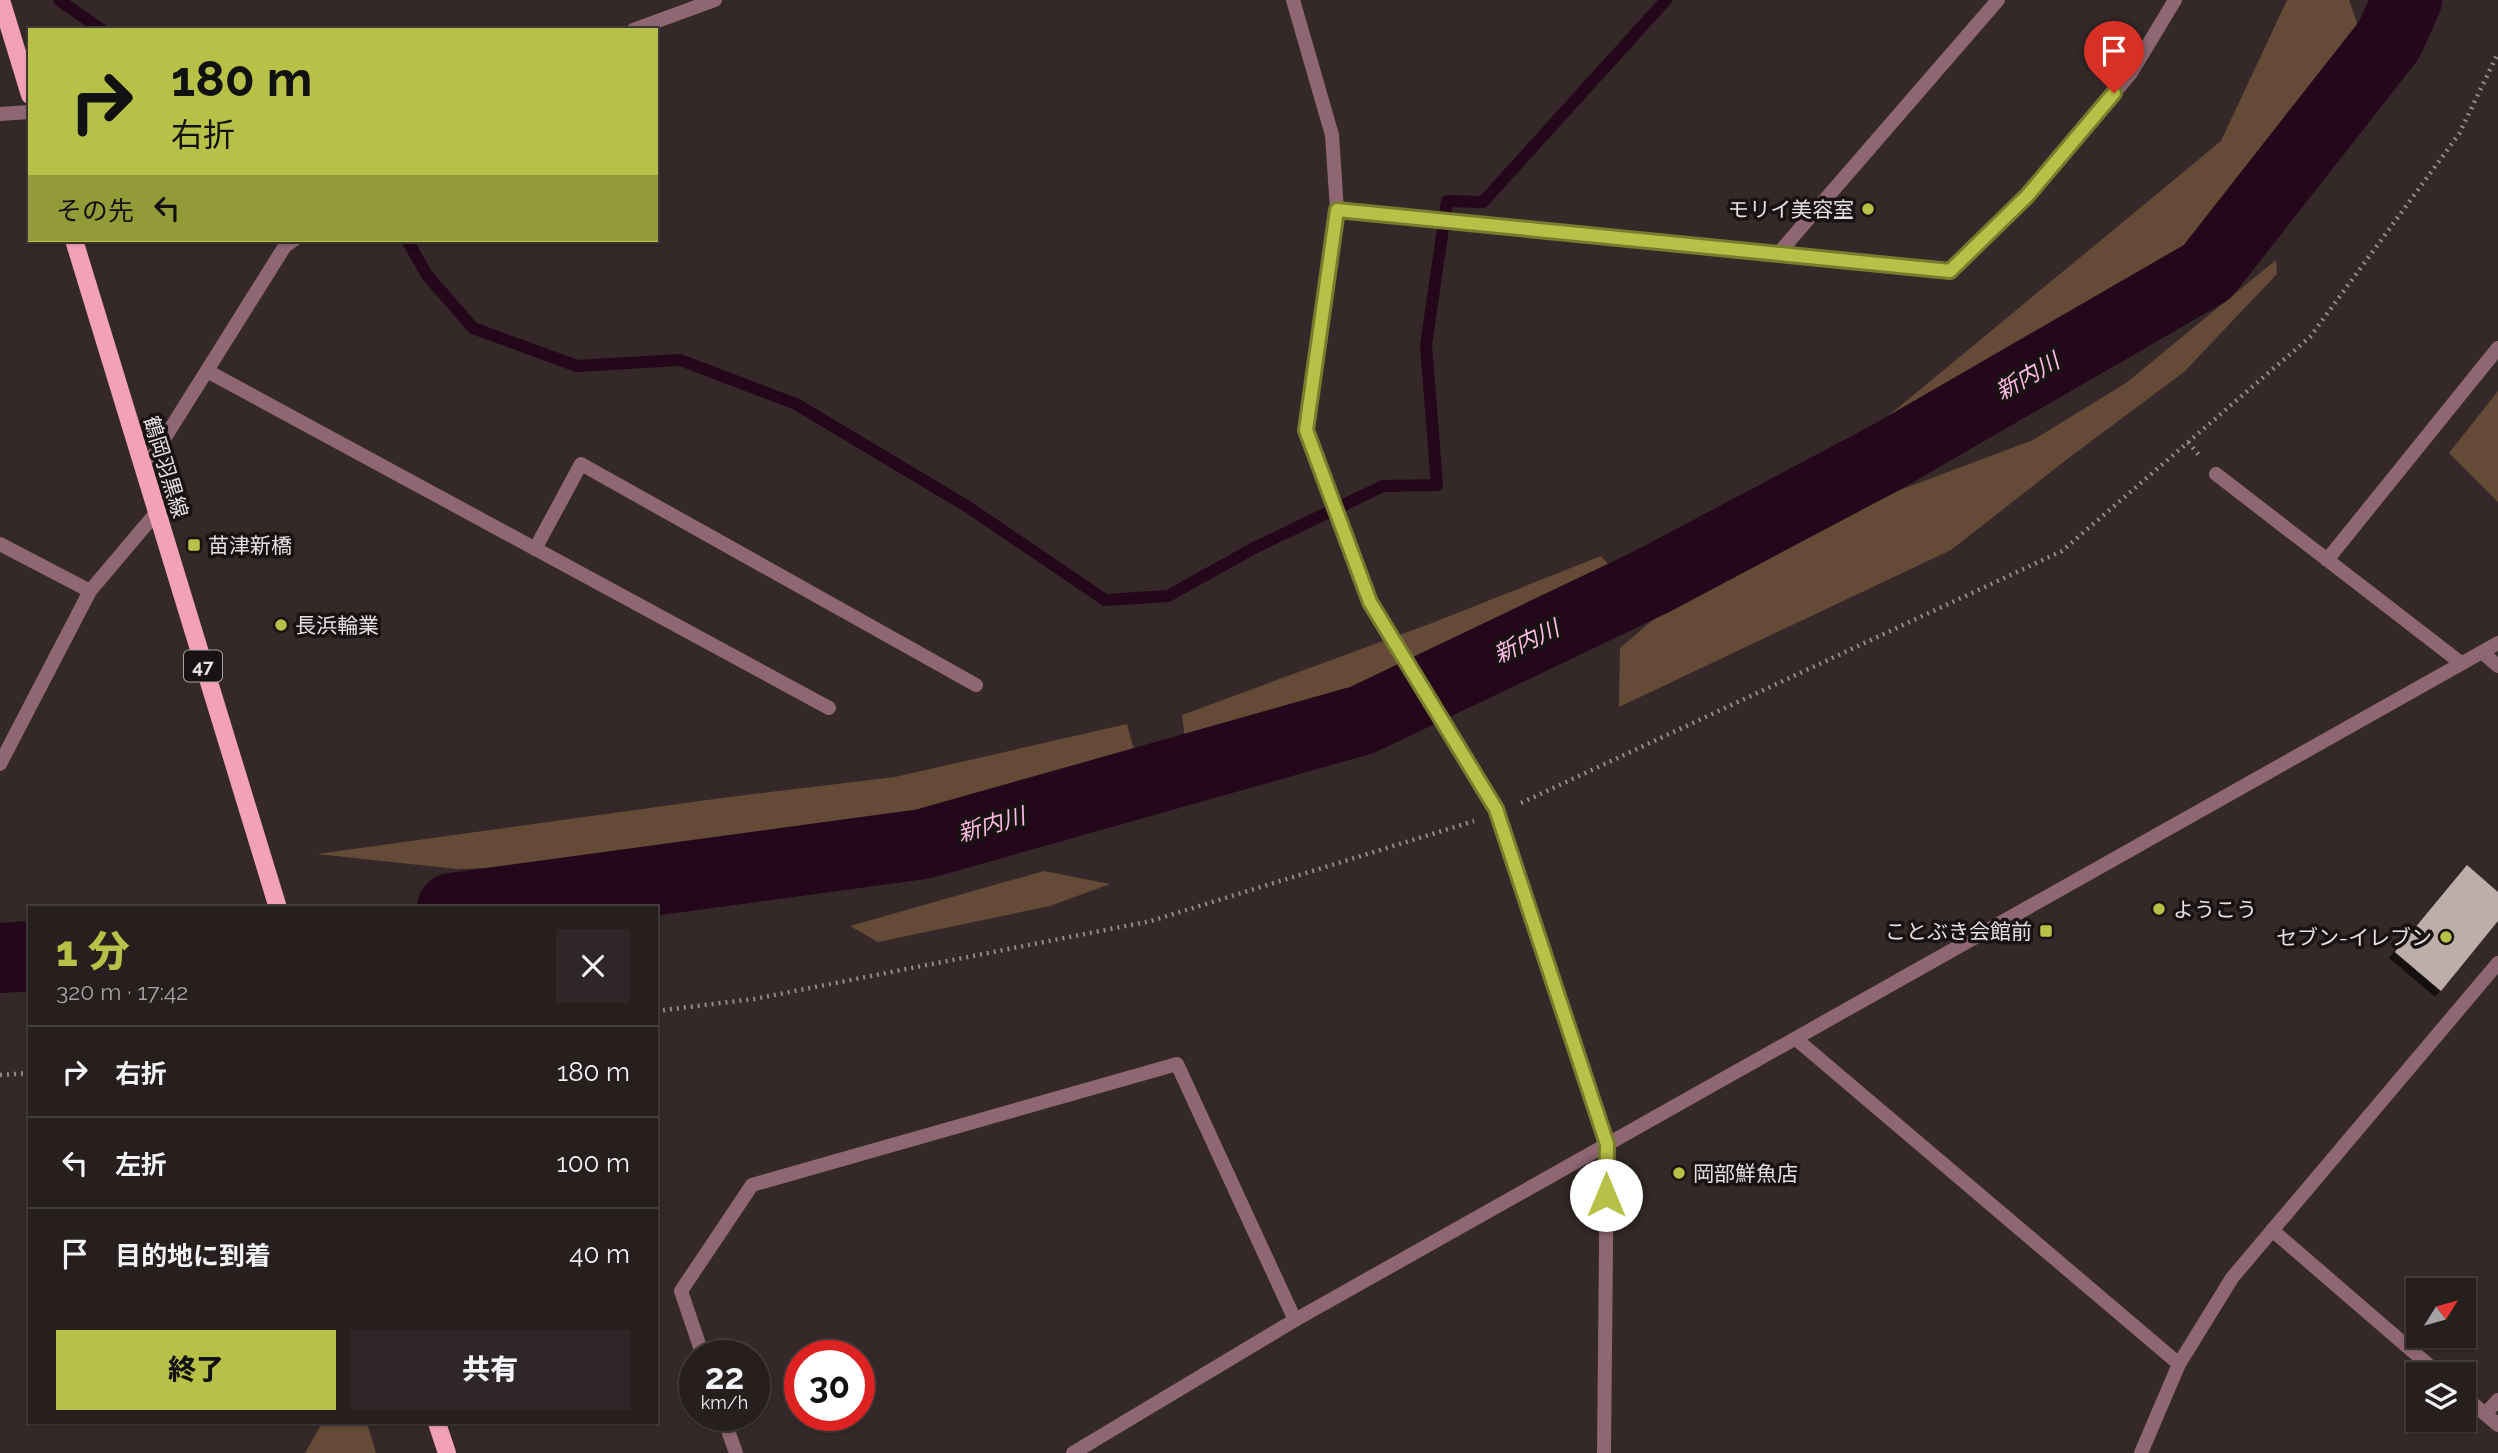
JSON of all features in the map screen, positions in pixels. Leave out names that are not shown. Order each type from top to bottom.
[{"type":"main road","points":[[1,0],[28,88]]},
{"type":"main road","name":"鶴岡羽黒線","points":[[75,242],[277,906]]},
{"type":"main road","points":[[437,1424],[447,1453]]},
{"type":"street","points":[[638,28],[715,0]]},
{"type":"street","points":[[1293,0],[1332,135],[1337,210],[1306,430],[1370,602],[1497,811],[1607,1144],[1604,1453]]},
{"type":"street","points":[[1777,254],[1998,0]]},
{"type":"street","points":[[1337,210],[1950,271],[2027,196],[2131,72],[2175,0]]},
{"type":"street","points":[[0,114],[28,112]]},
{"type":"street","points":[[144,471],[285,246],[291,242]]},
{"type":"street","points":[[2327,559],[2498,348]]},
{"type":"street","points":[[207,371],[829,708]]},
{"type":"street","points":[[535,549],[581,464],[976,685]]},
{"type":"street","points":[[2216,474],[2462,663]]},
{"type":"street","points":[[0,764],[90,591],[156,513]]},
{"type":"street","points":[[0,544],[90,591]]},
{"type":"street","points":[[1080,1451],[1295,1320],[2498,643]]},
{"type":"street","points":[[2482,652],[2498,666]]},
{"type":"street","points":[[2141,1453],[2179,1364],[2232,1278],[2498,963]]},
{"type":"street","points":[[1796,1039],[2179,1364]]},
{"type":"street","points":[[698,1340],[681,1291],[752,1185],[1177,1064],[1295,1320]]},
{"type":"street","points":[[2272,1230],[2424,1362]]},
{"type":"street","points":[[2485,1414],[2498,1400]]},
{"type":"street","points":[[2476,1406],[2498,1425]]},
{"type":"street","points":[[728,1431],[736,1453]]},
{"type":"path","points":[[658,1011],[754,999],[1151,921],[1497,811],[2062,551],[2310,337],[2459,134],[2498,53]]},
{"type":"path","points":[[0,1075],[28,1073]]},
{"type":"shaded area","points":[[2287,0],[2349,0],[2362,37],[2206,254],[2023,365],[1865,435],[2221,141]]},
{"type":"shaded area","points":[[2276,260],[2277,274],[2184,372],[1951,550],[1619,707],[1620,648],[1684,593],[1868,502],[2033,440],[2126,383]]},
{"type":"shaded area","points":[[2498,391],[2498,502],[2449,453]]},
{"type":"shaded area","points":[[1601,556],[1619,576],[1546,616],[1322,721],[1187,755],[1182,715],[1432,623]]},
{"type":"shaded area","points":[[1127,724],[1138,764],[903,832],[715,856],[589,865],[457,869],[317,854],[895,777]]},
{"type":"shaded area","points":[[1044,871],[1110,884],[1050,906],[878,942],[850,926]]},
{"type":"shaded area","points":[[321,1424],[367,1424],[376,1453],[305,1453]]},
{"type":"building","name":"セブン-イレブン","points":[[2467,865],[2498,892],[2498,921],[2441,991],[2395,952]]},
{"type":"waterway","points":[[59,0],[99,28]]},
{"type":"waterway","points":[[408,242],[427,275],[473,328],[577,366],[680,360],[796,404],[968,507],[1105,600],[1168,596],[1254,548],[1383,486],[1437,485],[1426,345],[1447,201],[1483,202],[1666,0]]},
{"type":"waterway","name":"新内川","points":[[467,906],[923,844],[1362,720],[1651,582],[1885,458],[2207,272],[2389,40],[2407,0]]},
{"type":"waterway","name":"新内川","points":[[0,958],[28,956]]},
{"type":"place","name":"モリイ美容室","points":[[1868,209]]},
{"type":"place","name":"苗津新橋","points":[[194,545]]},
{"type":"place","name":"長浜輪業","points":[[281,625]]},
{"type":"place","name":"ようこう","points":[[2159,909]]},
{"type":"place","name":"ことぶき会館前","points":[[2046,931]]},
{"type":"place","name":"セブン-イレブン","points":[[2446,937]]},
{"type":"place","name":"岡部鮮魚店","points":[[1679,1173]]},
{"type":"route","points":[[1606,1195],[1607,1144],[1498,814],[1370,602],[1306,430],[1337,210],[1950,271],[2027,196],[2114,93]]}]
